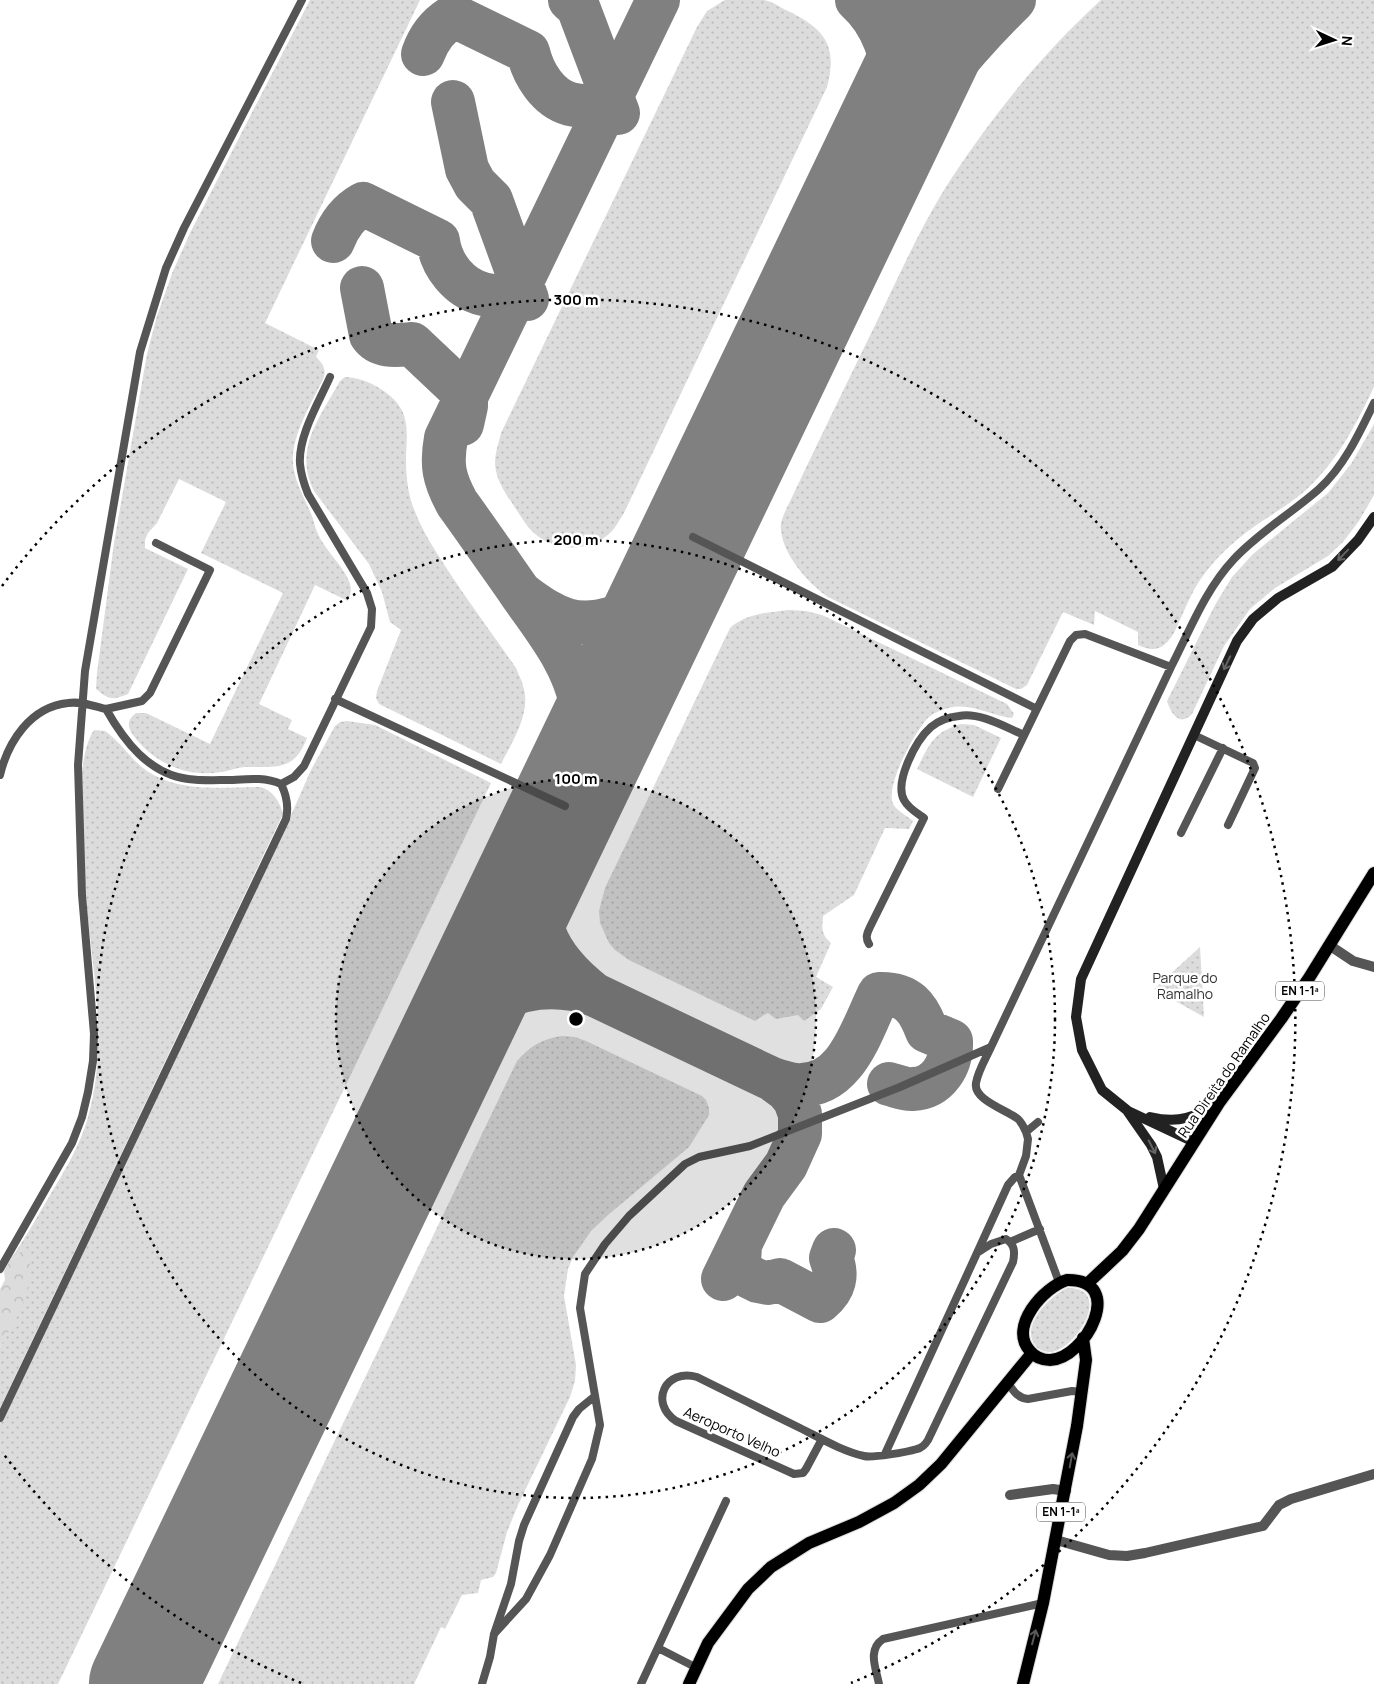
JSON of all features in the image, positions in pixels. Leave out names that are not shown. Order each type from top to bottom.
[{"type":"main road","name":"Rua Direita do Ramalho","points":[[1087,1284],[1122,1250],[1138,1229],[1219,1103],[1282,1019],[1374,874]]},
{"type":"main road","points":[[1076,1280],[1087,1284],[1095,1294],[1098,1310],[1093,1323],[1083,1338],[1072,1350],[1057,1359],[1039,1358],[1032,1353],[1024,1340],[1024,1326],[1033,1307],[1040,1298],[1059,1282],[1076,1280]]},
{"type":"main road","name":"EN 1-1ª","points":[[1023,1684],[1043,1602],[1066,1491],[1083,1392],[1086,1360],[1083,1338]]},
{"type":"main road","points":[[689,1684],[708,1643],[748,1589],[771,1567],[809,1543],[859,1522],[894,1503],[919,1485],[941,1464],[1032,1353]]},
{"type":"street","points":[[1194,1142],[1128,1111],[1102,1090],[1082,1050],[1076,1017],[1081,979],[1237,642],[1253,619],[1278,598],[1332,567],[1358,540],[1374,517]]},
{"type":"street","points":[[1329,945],[1353,961],[1374,967]]},
{"type":"street","points":[[1128,1111],[1158,1119],[1178,1121],[1196,1116],[1219,1103]]},
{"type":"street","points":[[1128,1111],[1157,1157],[1164,1189]]},
{"type":"street","points":[[1056,1540],[1109,1555],[1127,1556],[1146,1553],[1263,1526],[1279,1504],[1374,1474]]},
{"type":"street","points":[[1010,1495],[1053,1489],[1066,1491]]},
{"type":"lane","points":[[0,1269],[72,1143],[82,1117],[93,1061],[94,1034],[82,895],[80,843],[78,765],[82,703],[85,671],[139,362],[166,268],[184,228],[302,0]]},
{"type":"lane","points":[[281,784],[294,777],[304,766],[370,627],[372,609],[367,592],[308,494],[300,466],[303,441],[330,377]]},
{"type":"lane","points":[[1059,1282],[1020,1175],[1026,1156],[1028,1139],[1026,1132],[1020,1121],[981,1097],[976,1091],[975,1085],[978,1076],[1203,602],[1220,577],[1247,547],[1320,488],[1331,476],[1352,446],[1374,403]]},
{"type":"lane","points":[[694,538],[1037,710]]},
{"type":"lane","points":[[0,775],[4,760],[12,744],[34,716],[67,703],[82,703],[106,709],[142,702],[150,693],[210,570],[156,543]]},
{"type":"lane","points":[[998,789],[1070,641],[1076,635],[1085,634],[1171,667]]},
{"type":"lane","points":[[335,699],[565,806]]},
{"type":"lane","points":[[0,1418],[286,819],[288,810],[286,795],[281,784],[274,780],[201,780],[174,776],[149,763],[133,749],[106,709]]},
{"type":"lane","points":[[869,944],[867,934],[870,927],[924,818],[904,800],[900,786],[904,770],[922,737],[931,727],[943,720],[960,715],[976,716],[1024,735]]},
{"type":"lane","points":[[1194,735],[1254,763],[1255,768],[1228,825]]},
{"type":"lane","points":[[1181,833],[1223,748]]},
{"type":"lane","points":[[494,1634],[526,1599],[550,1555],[592,1459],[600,1425],[580,1308],[585,1274],[605,1244],[629,1216],[685,1164],[699,1157],[750,1146],[900,1087],[991,1047]]},
{"type":"lane","points":[[1026,1132],[1038,1122]]},
{"type":"lane","points":[[885,1454],[1008,1185],[1014,1176],[1020,1175]]},
{"type":"lane","points":[[977,1253],[999,1240],[1006,1239],[1010,1242],[1040,1229]]},
{"type":"lane","name":"Aeroporto Velho","points":[[822,1439],[803,1473],[794,1474],[676,1422],[665,1411],[662,1404],[662,1396],[668,1382],[682,1375],[690,1375],[822,1439],[865,1456],[879,1457],[885,1454],[916,1450],[924,1446],[928,1440],[1013,1262],[1015,1253],[1010,1242]]},
{"type":"lane","points":[[1007,1382],[1020,1397],[1028,1399],[1072,1391],[1083,1392]]},
{"type":"lane","points":[[482,1684],[494,1634],[511,1584],[524,1525],[572,1417],[595,1396]]},
{"type":"lane","points":[[641,1684],[726,1501]]},
{"type":"lane","points":[[879,1684],[873,1651],[882,1638],[1043,1602]]},
{"type":"lane","points":[[658,1648],[696,1668]]},
{"type":"green space","points":[[310,0],[420,0],[265,323],[319,350],[316,357],[323,366],[324,377],[298,434],[293,454],[294,471],[321,541],[350,582],[351,590],[348,601],[315,585],[259,704],[292,720],[288,729],[307,738],[296,757],[289,762],[274,767],[244,767],[221,772],[195,773],[161,761],[141,745],[130,729],[131,718],[136,713],[146,713],[210,744],[283,593],[201,553],[226,502],[179,479],[157,523],[148,533],[145,540],[145,548],[188,569],[128,694],[118,698],[110,698],[96,689],[114,543],[147,354],[157,316],[173,271],[191,231]]},
{"type":"green space","points":[[725,0],[764,0],[773,3],[801,18],[820,32],[826,40],[831,60],[827,87],[623,515],[612,531],[603,539],[581,547],[558,546],[538,536],[529,528],[502,486],[497,476],[495,461],[501,433],[697,27],[707,11]]},
{"type":"green space","points":[[1101,0],[1374,0],[1374,387],[1348,438],[1313,483],[1300,495],[1238,539],[1207,570],[1195,588],[1174,633],[1167,643],[1159,648],[1149,649],[1138,645],[1138,632],[1095,611],[1094,625],[1063,612],[1027,685],[1021,689],[1016,689],[828,597],[812,584],[791,558],[783,539],[781,524],[784,514],[905,263],[942,193],[969,152],[1022,83],[1060,40]]},
{"type":"green space","points":[[345,377],[360,379],[376,386],[396,401],[400,407],[406,426],[408,485],[411,501],[416,513],[440,558],[516,668],[521,679],[525,696],[523,716],[501,764],[379,704],[376,698],[401,630],[390,622],[382,592],[369,564],[314,491],[308,476],[306,462],[308,448],[317,421],[340,381]]},
{"type":"green space","points":[[1374,424],[1374,495],[1359,521],[1343,542],[1328,556],[1275,588],[1250,609],[1224,646],[1192,714],[1184,719],[1176,717],[1167,701],[1215,605],[1232,577],[1253,554],[1328,493],[1351,464]]},
{"type":"green space","points":[[789,610],[806,611],[822,615],[1007,704],[1014,714],[1012,718],[973,708],[957,707],[939,711],[926,720],[908,748],[893,785],[892,796],[894,806],[913,821],[909,829],[885,828],[854,895],[823,916],[823,931],[825,937],[831,943],[816,977],[833,987],[821,1009],[804,1021],[798,1015],[776,1019],[768,1013],[755,1021],[629,960],[609,943],[600,923],[599,911],[605,888],[730,628],[743,619],[765,613]]},
{"type":"green space","points":[[347,721],[375,725],[491,783],[58,1684],[0,1684],[0,1424],[288,822],[311,770],[335,726],[340,722]]},
{"type":"green space","points":[[961,724],[974,725],[1001,738],[973,797],[917,769],[933,740],[944,731]]},
{"type":"green space","points":[[94,730],[105,731],[141,767],[160,778],[187,786],[216,788],[260,787],[269,791],[275,797],[283,814],[0,1408],[0,1347],[13,1323],[22,1250],[16,1257],[10,1260],[67,1167],[85,1128],[94,1089],[97,1062],[97,1007],[85,881],[82,775],[87,746]]},
{"type":"green space","name":"Parque do Ramalho","points":[[1200,947],[1204,1017],[1154,989]]},
{"type":"green space","points":[[562,1036],[575,1037],[586,1041],[702,1096],[709,1108],[709,1115],[689,1147],[591,1231],[573,1257],[568,1269],[564,1296],[576,1365],[575,1381],[570,1397],[518,1505],[507,1532],[496,1573],[493,1577],[481,1580],[478,1593],[462,1595],[445,1629],[441,1627],[414,1684],[218,1684],[517,1061],[537,1044]]},
{"type":"green space","points":[[22,1250],[25,1250],[29,1258],[30,1279],[28,1289],[21,1309],[0,1347],[0,1289],[5,1280],[4,1271],[10,1260],[16,1257]]},
{"type":"green space","points":[[1068,1288],[1082,1291],[1088,1298],[1089,1309],[1086,1320],[1069,1342],[1059,1350],[1043,1351],[1035,1345],[1031,1337],[1034,1320],[1046,1304],[1061,1291]]},
{"type":"taxiway","points":[[570,0],[578,7],[618,113]]},
{"type":"taxiway","points":[[570,795],[578,762],[583,727],[581,704],[577,688],[556,644],[457,503],[446,479],[444,456],[446,438],[658,0]]},
{"type":"taxiway","points":[[857,0],[866,9],[880,30],[892,66],[894,91],[888,134]]},
{"type":"taxiway","points":[[882,0],[903,4],[948,3],[970,0]]},
{"type":"taxiway","points":[[819,276],[868,186],[923,104],[957,61],[1014,0]]},
{"type":"taxiway","points":[[423,54],[435,32],[443,23],[454,16],[528,52],[538,77],[548,91],[562,101],[579,106],[606,108]]},
{"type":"taxiway","points":[[453,102],[467,169],[475,184],[491,200],[527,299]]},
{"type":"taxiway","points":[[333,241],[345,220],[363,204],[438,241],[447,267],[466,287],[487,295],[514,296]]},
{"type":"taxiway","points":[[362,288],[371,335],[384,344],[412,344],[466,395],[466,406],[462,424]]},
{"type":"taxiway","points":[[523,595],[549,613],[567,620],[589,622],[613,618],[636,609],[654,596],[667,581],[686,552]]},
{"type":"taxiway","points":[[542,852],[538,896],[544,932],[562,964],[595,995]]},
{"type":"taxiway","points":[[440,1066],[464,1026],[477,1013],[492,1003],[508,995],[525,990],[560,988],[578,990],[595,995],[772,1079],[795,1085],[813,1084],[827,1078],[839,1068],[858,1040],[879,994],[889,994],[905,999],[916,1008],[927,1031],[951,1041],[951,1050],[946,1066],[936,1080],[922,1088],[910,1089],[889,1084]]},
{"type":"taxiway","points":[[723,1279],[764,1195],[786,1165],[800,1134],[800,1114],[795,1100],[787,1090],[772,1079]]},
{"type":"taxiway","points":[[740,1246],[739,1262],[742,1273],[758,1281],[768,1283],[780,1280],[820,1301],[829,1292],[834,1281],[835,1276],[831,1258],[834,1250]]},
{"type":"runway","points":[[143,1684],[952,0]]}]
